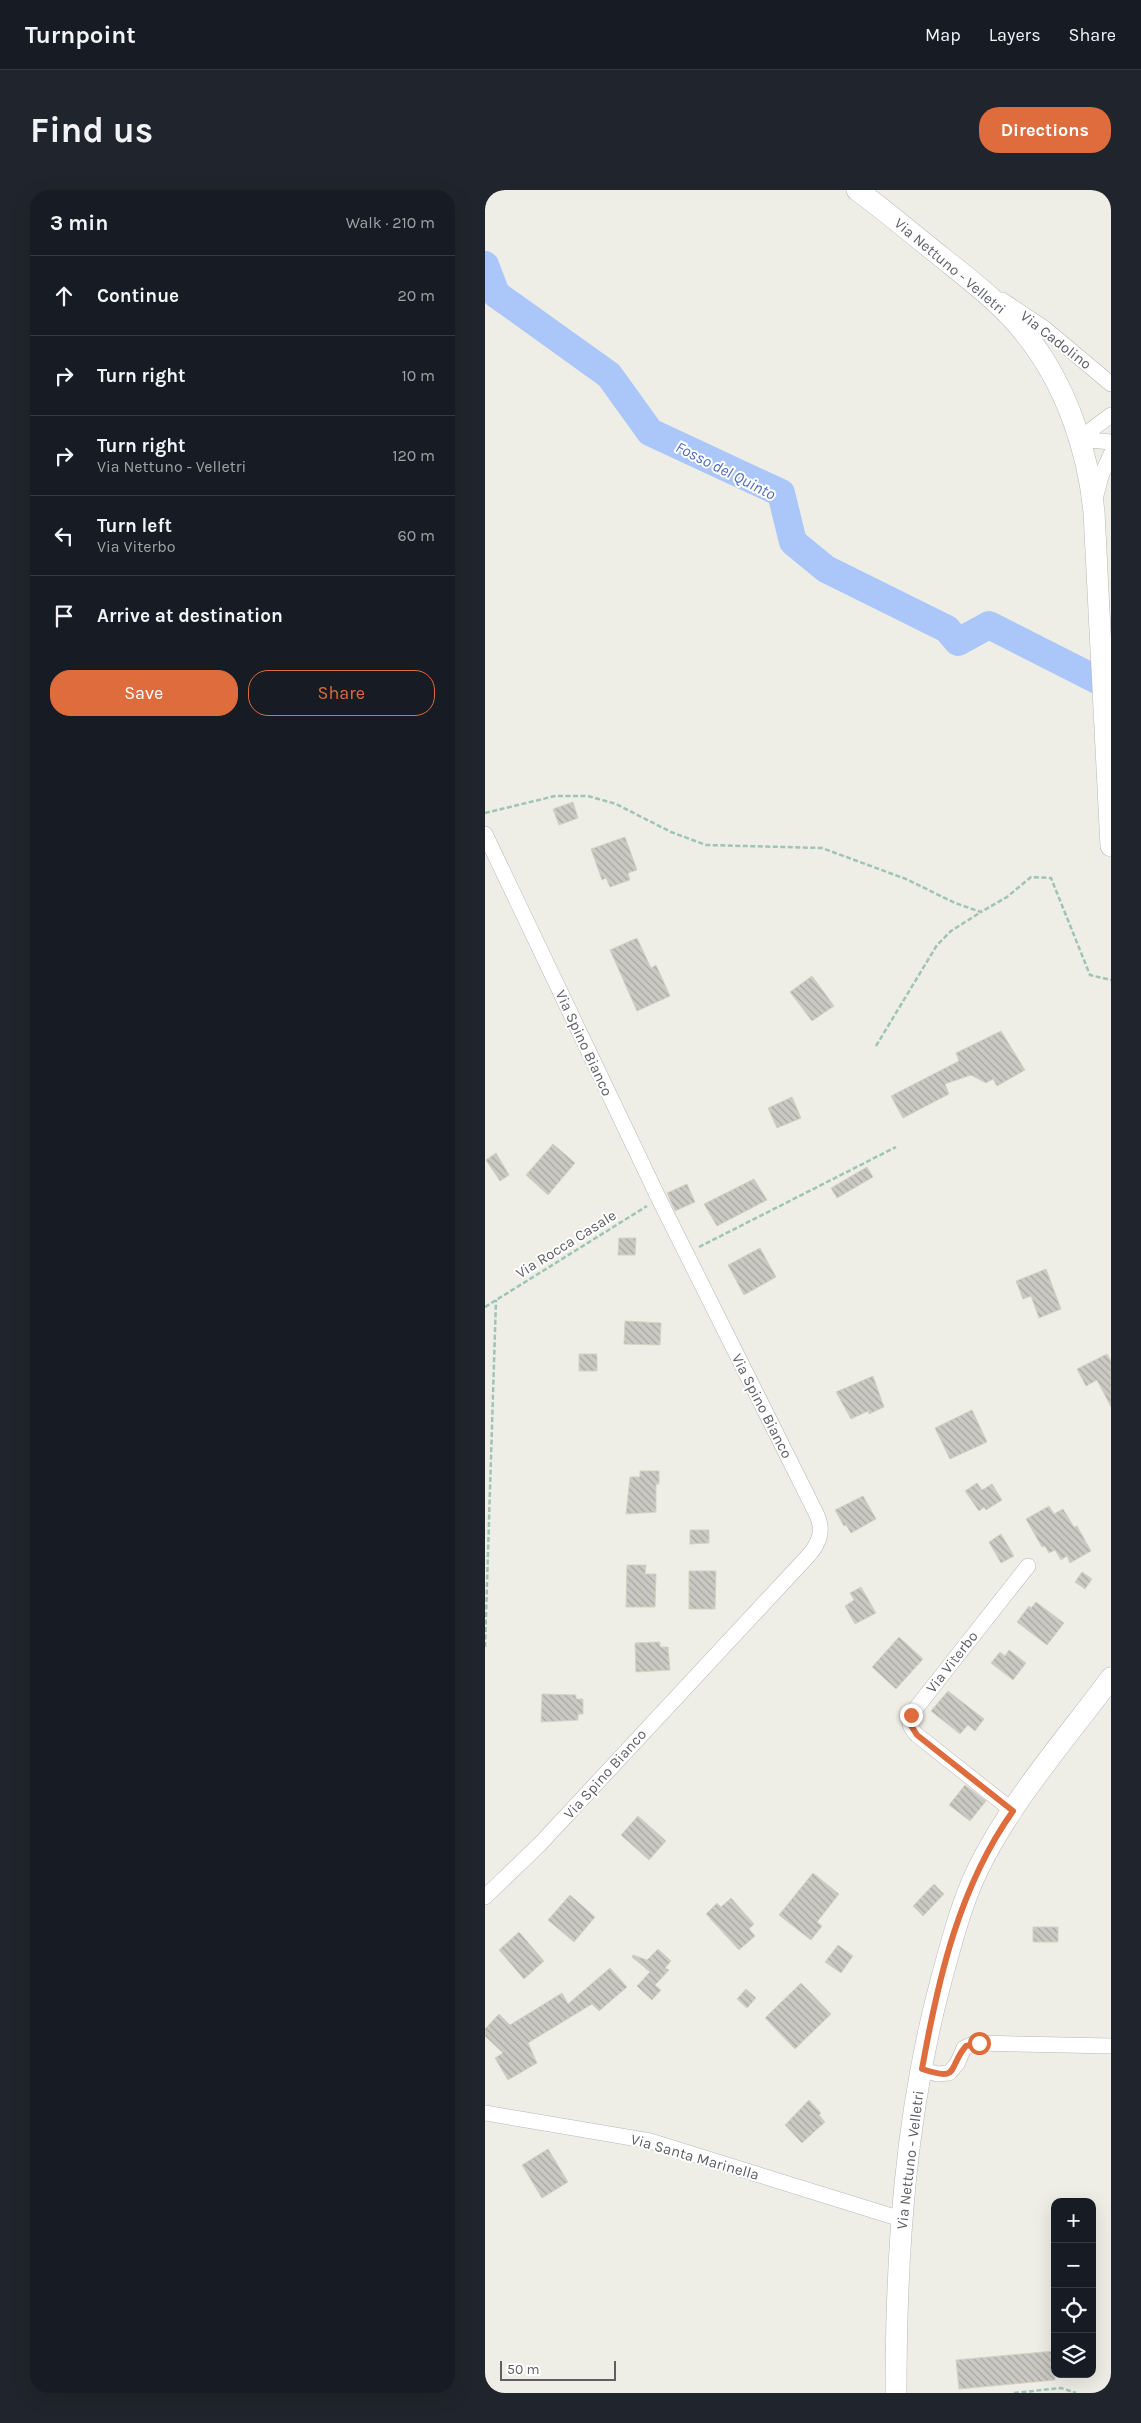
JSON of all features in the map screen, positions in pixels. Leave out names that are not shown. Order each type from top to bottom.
[{"type":"main road","name":"Via Nettuno - Velletri","points":[[857,190],[974,283],[1013,318],[1036,348],[1058,385],[1079,439],[1093,503],[1111,846]]},
{"type":"main road","name":"Via Nettuno - Velletri","points":[[896,2393],[898,2268],[901,2219],[922,2069],[939,1988],[961,1910],[983,1860],[1013,1811],[1111,1678]]},
{"type":"street","name":"Via Cadolino","points":[[974,283],[1039,324],[1111,384]]},
{"type":"street","points":[[1079,439],[1111,415]]},
{"type":"street","points":[[1079,439],[1111,442]]},
{"type":"street","points":[[1093,503],[1101,476],[1111,454]]},
{"type":"street","name":"Via Spino Bianco","points":[[485,834],[659,1199],[821,1525],[819,1540],[809,1555],[540,1844],[485,1897]]},
{"type":"street","name":"Via Viterbo","points":[[1013,1811],[917,1735],[911,1728],[909,1719],[1028,1566]]},
{"type":"street","points":[[922,2069],[937,2074],[949,2073],[957,2064],[964,2048],[975,2043],[1111,2046]]},
{"type":"street","name":"Via Santa Marinella","points":[[485,2113],[650,2141],[901,2219]]},
{"type":"path","points":[[485,813],[555,796],[588,796],[616,804],[671,832],[706,845],[821,848],[906,879],[955,903],[981,912]]},
{"type":"path","points":[[876,1046],[937,945],[951,931],[1007,897],[1031,877],[1051,878],[1090,974],[1111,980]]},
{"type":"path","points":[[686,1254],[896,1147]]},
{"type":"path","name":"Via Rocca Casale","points":[[485,1307],[659,1199]]},
{"type":"path","points":[[485,1646],[496,1300]]},
{"type":"path","points":[[1014,2393],[1061,2388],[1076,2393]]},
{"type":"building","points":[[573,802],[578,818],[559,825],[553,809]]},
{"type":"building","points":[[625,837],[637,870],[628,873],[630,880],[610,887],[606,878],[602,880],[591,849]]},
{"type":"building","points":[[637,938],[651,968],[656,965],[670,996],[637,1011],[610,950]]},
{"type":"building","points":[[812,976],[834,1006],[812,1021],[790,992]]},
{"type":"building","points":[[1001,1031],[1025,1070],[997,1086],[993,1079],[986,1083],[971,1075],[945,1084],[949,1094],[903,1118],[891,1096],[959,1061],[956,1053]]},
{"type":"building","points":[[792,1097],[801,1118],[777,1128],[768,1108]]},
{"type":"building","points":[[553,1144],[575,1163],[548,1195],[526,1175]]},
{"type":"building","points":[[496,1153],[509,1175],[500,1181],[486,1160]]},
{"type":"building","points":[[867,1167],[873,1177],[837,1198],[831,1188]]},
{"type":"building","points":[[754,1179],[767,1200],[717,1226],[704,1204]]},
{"type":"building","points":[[687,1184],[695,1202],[675,1211],[667,1193]]},
{"type":"building","points":[[619,1238],[636,1238],[635,1255],[618,1255]]},
{"type":"building","points":[[760,1248],[776,1277],[744,1295],[728,1265]]},
{"type":"building","points":[[1046,1269],[1061,1309],[1039,1318],[1031,1296],[1023,1299],[1016,1281]]},
{"type":"building","points":[[625,1321],[661,1323],[660,1345],[624,1344]]},
{"type":"building","points":[[579,1354],[597,1354],[597,1371],[579,1371]]},
{"type":"building","points":[[1107,1354],[1111,1361],[1111,1407],[1097,1380],[1086,1386],[1077,1369]]},
{"type":"building","points":[[873,1376],[884,1407],[869,1414],[868,1411],[851,1419],[836,1392]]},
{"type":"building","points":[[972,1410],[987,1442],[950,1459],[935,1428]]},
{"type":"building","points":[[640,1471],[659,1471],[659,1484],[656,1484],[656,1512],[626,1514],[630,1477],[640,1477]]},
{"type":"building","points":[[977,1483],[982,1490],[992,1484],[1002,1500],[986,1510],[984,1507],[979,1511],[965,1491]]},
{"type":"building","points":[[863,1496],[876,1519],[851,1533],[846,1525],[844,1526],[835,1510]]},
{"type":"building","points":[[1049,1506],[1054,1514],[1063,1509],[1074,1527],[1077,1526],[1091,1551],[1070,1563],[1067,1556],[1061,1560],[1055,1550],[1049,1553],[1045,1546],[1042,1547],[1026,1519]]},
{"type":"building","points":[[690,1530],[709,1530],[709,1543],[690,1544]]},
{"type":"building","points":[[1001,1534],[1014,1556],[1001,1563],[989,1542]]},
{"type":"building","points":[[627,1565],[646,1565],[645,1574],[656,1574],[655,1607],[626,1607]]},
{"type":"building","points":[[689,1571],[716,1571],[715,1609],[689,1609]]},
{"type":"building","points":[[1082,1572],[1092,1579],[1085,1589],[1075,1582]]},
{"type":"building","points":[[861,1587],[876,1613],[855,1624],[845,1606],[854,1600],[850,1593]]},
{"type":"building","points":[[1036,1602],[1064,1623],[1047,1645],[1017,1622],[1029,1606],[1031,1608]]},
{"type":"building","points":[[899,1637],[923,1659],[896,1689],[872,1667]]},
{"type":"building","points":[[660,1642],[660,1647],[668,1647],[670,1670],[636,1672],[635,1643]]},
{"type":"building","points":[[1009,1650],[1026,1663],[1013,1680],[991,1663],[1000,1652],[1005,1656]]},
{"type":"building","points":[[948,1691],[984,1719],[975,1731],[968,1725],[960,1734],[931,1711]]},
{"type":"building","points":[[542,1694],[576,1695],[576,1699],[583,1699],[583,1714],[578,1714],[578,1720],[541,1722]]},
{"type":"building","points":[[965,1785],[986,1801],[970,1821],[949,1805]]},
{"type":"building","points":[[638,1816],[666,1841],[649,1860],[621,1835]]},
{"type":"building","points":[[813,1873],[839,1894],[817,1922],[822,1926],[811,1940],[779,1915]]},
{"type":"building","points":[[934,1884],[944,1894],[923,1916],[913,1906]]},
{"type":"building","points":[[570,1895],[595,1917],[574,1942],[548,1920]]},
{"type":"building","points":[[731,1898],[754,1924],[749,1929],[755,1936],[739,1950],[706,1914],[717,1903],[721,1907]]},
{"type":"building","points":[[1033,1927],[1058,1927],[1058,1942],[1033,1942]]},
{"type":"building","points":[[519,1932],[544,1961],[524,1979],[499,1950]]},
{"type":"building","points":[[838,1945],[853,1956],[841,1973],[825,1962]]},
{"type":"building","points":[[658,1949],[671,1961],[665,1968],[669,1970],[655,1985],[661,1990],[652,2000],[637,1986],[650,1972],[632,1957],[633,1955],[647,1960]]},
{"type":"building","points":[[610,1968],[627,1987],[599,2011],[592,2004],[528,2043],[537,2063],[508,2080],[495,2058],[503,2053],[485,2036],[485,2029],[499,2014],[510,2025],[562,1993],[568,2004]]},
{"type":"building","points":[[801,1983],[831,2014],[795,2049],[765,2018]]},
{"type":"building","points":[[746,1989],[756,1998],[747,2008],[737,1999]]},
{"type":"building","points":[[809,2100],[821,2113],[819,2115],[825,2122],[802,2143],[785,2125]]},
{"type":"building","points":[[548,2149],[568,2182],[542,2198],[522,2165]]},
{"type":"building","points":[[1051,2351],[1051,2378],[1055,2378],[1055,2380],[959,2389],[956,2360]]},
{"type":"waterway","name":"Fosso del Quinto","points":[[485,265],[496,294],[609,375],[650,432],[781,493],[793,542],[826,569],[947,629],[958,642],[989,625],[1111,687]]},
{"type":"route","points":[[911,1715],[909,1719],[911,1728],[917,1735],[1013,1811],[998,1832],[983,1860],[961,1910],[939,1988],[922,2069],[937,2074],[949,2073],[957,2064],[961,2052],[966,2046],[979,2043]]}]
